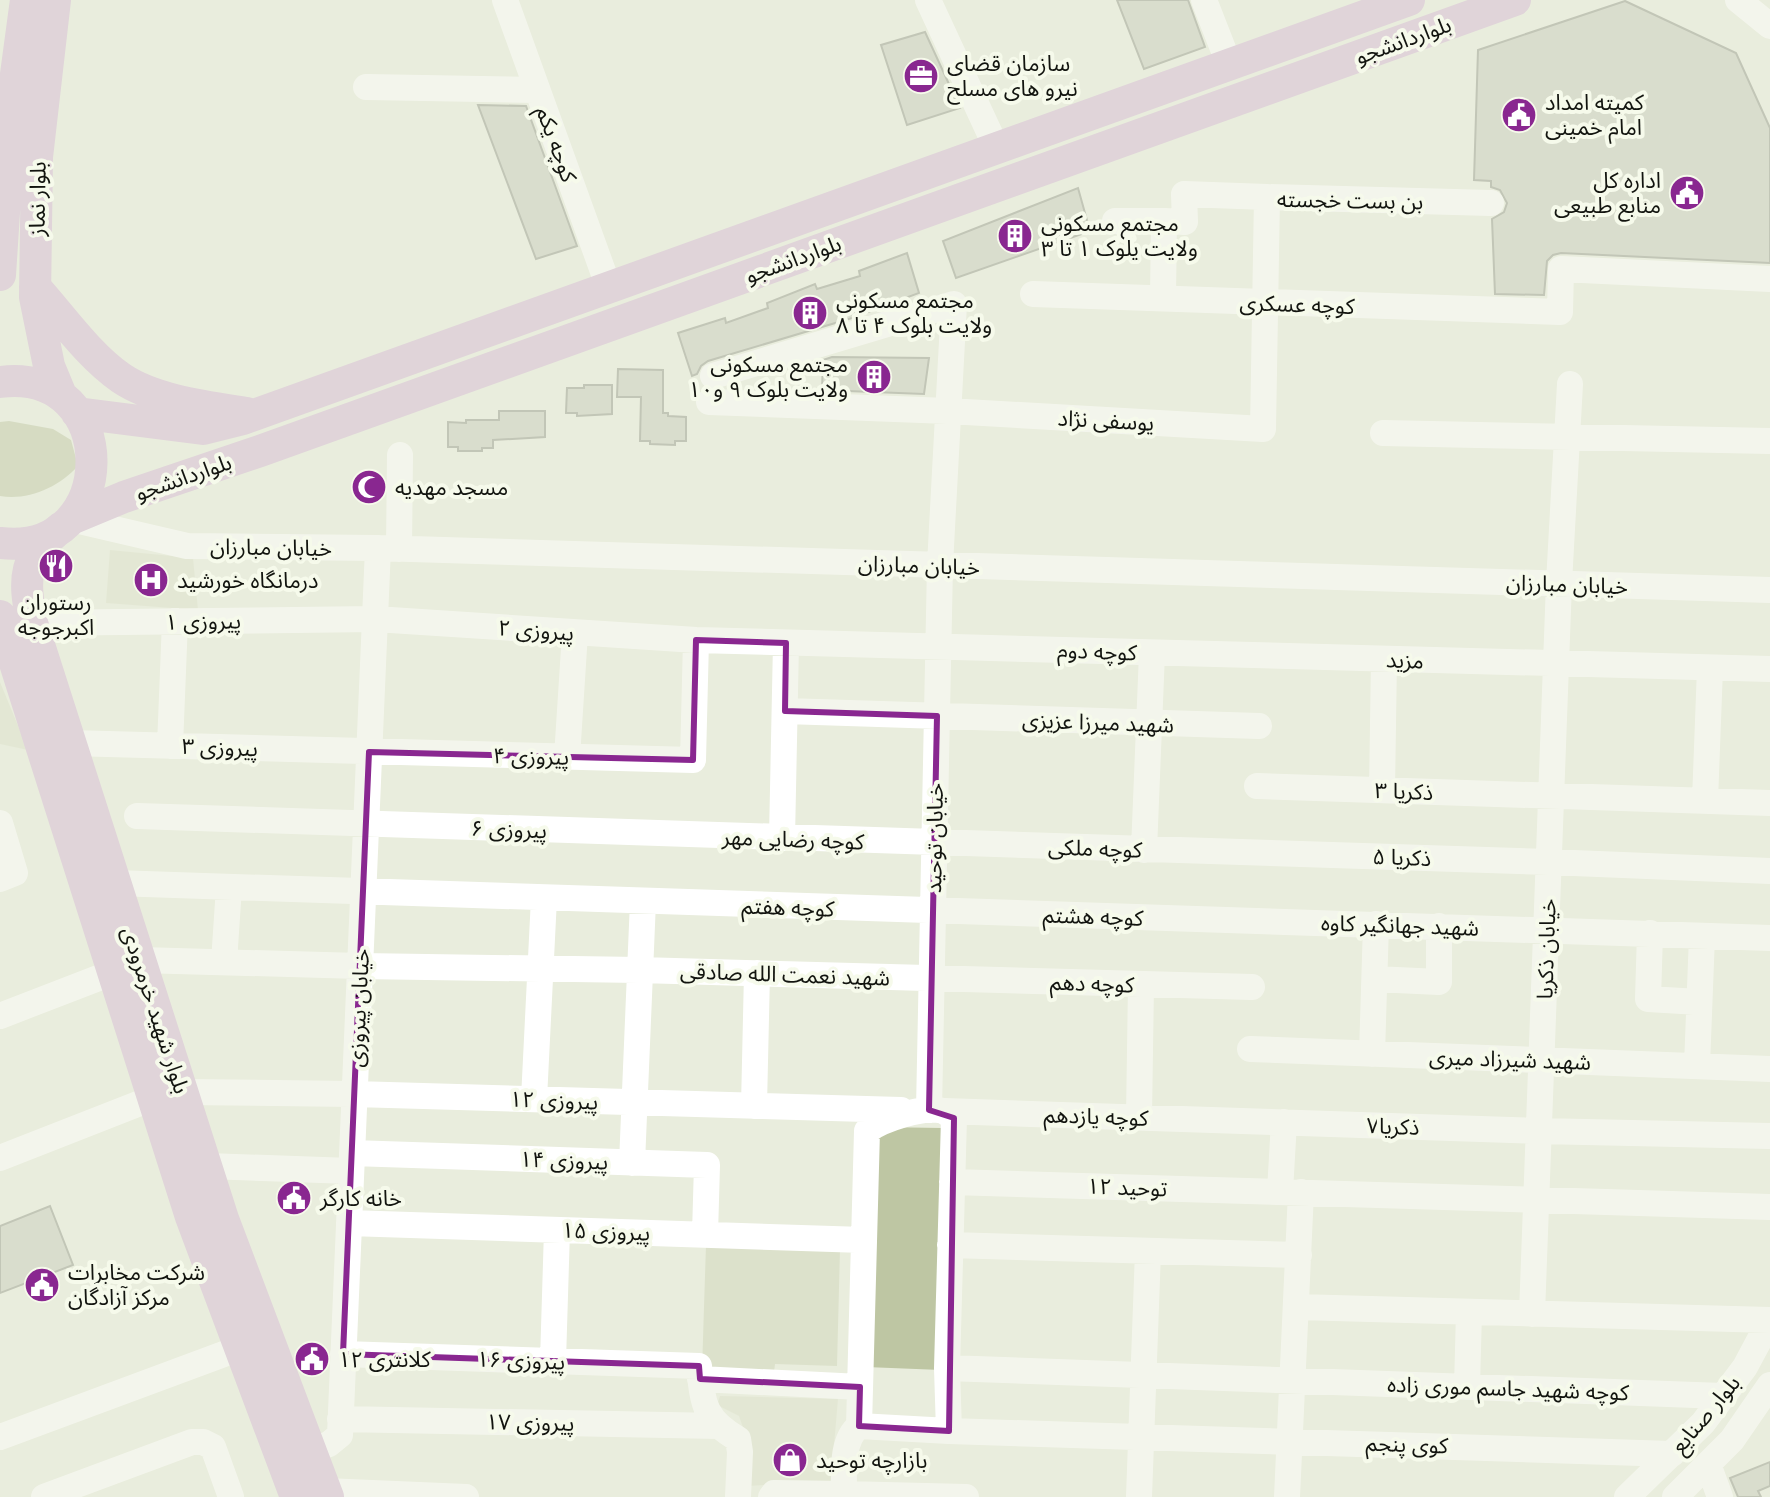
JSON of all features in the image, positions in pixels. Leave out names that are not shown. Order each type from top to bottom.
[{"type":"main road","name":"بلوار نماز","points":[[0,275],[12,104],[26,0]]},
{"type":"main road","name":"بلوار نماز","points":[[55,0],[37,157],[35,287],[49,366],[88,433],[93,455],[92,478],[84,500],[67,523]]},
{"type":"main road","name":"بلواردانشجو","points":[[0,382],[12,380],[37,384],[69,404],[203,429],[258,414],[1409,0]]},
{"type":"main road","name":"بلواردانشجو","points":[[0,543],[14,544],[39,539],[124,497],[316,431],[1515,0]]},
{"type":"main road","points":[[35,287],[93,352],[122,379],[166,398],[258,414]]},
{"type":"main road","name":"بلوار شهید خرمرودی","points":[[67,523],[43,542],[13,588],[32,623],[115,883],[127,966]]},
{"type":"main road","name":"بلوار شهید خرمرودی","points":[[0,616],[127,966],[168,1095],[191,1217],[240,1348],[316,1495]]},
{"type":"main road","name":"بلوار شهید خرمرودی","points":[[168,1095],[207,1166],[223,1219],[310,1451],[316,1495]]},
{"type":"street","name":"کوچه یکم","points":[[505,0],[609,288]]},
{"type":"street","points":[[928,0],[997,149]]},
{"type":"street","points":[[1204,0],[1229,64]]},
{"type":"street","points":[[1738,0],[1770,26]]},
{"type":"street","points":[[366,87],[537,90]]},
{"type":"street","points":[[1115,221],[1185,222],[1184,194],[1267,197]]},
{"type":"street","name":"بن بست خجسته","points":[[1263,429],[1267,197],[1491,203]]},
{"type":"street","points":[[1163,297],[1164,221]]},
{"type":"street","name":"کوچه عسکری","points":[[1033,294],[1560,312],[1561,269],[1770,279]]},
{"type":"street","points":[[713,376],[954,304],[940,565]]},
{"type":"street","name":"خیابان ذکریا","points":[[1532,1314],[1555,664],[1570,384]]},
{"type":"street","name":"یوسفی نژاد","points":[[709,402],[948,411],[1263,429]]},
{"type":"street","points":[[1383,433],[1770,441]]},
{"type":"street","name":"خیابان پیروزی","points":[[340,1419],[375,619],[389,549],[400,455]]},
{"type":"street","name":"خیابان مبارزان","points":[[67,523],[187,546],[389,549],[1770,590]]},
{"type":"street","name":"خیابان توحید","points":[[940,565],[931,978],[936,1110],[954,1118],[947,1368],[949,1431]]},
{"type":"street","name":"پیروزی ۱","points":[[32,623],[375,619]]},
{"type":"street","name":"پیروزی ۲","points":[[375,619],[696,640]]},
{"type":"street","points":[[170,746],[175,621]]},
{"type":"street","points":[[567,757],[575,633]]},
{"type":"street","points":[[696,640],[938,647]]},
{"type":"street","name":"پیروزی ۴","points":[[369,752],[693,760],[696,640]]},
{"type":"street","points":[[782,838],[786,643]]},
{"type":"street","name":"کوچه دوم","points":[[938,647],[1255,656]]},
{"type":"street","points":[[1144,850],[1152,653]]},
{"type":"street","name":"مزید","points":[[1255,656],[1770,669]]},
{"type":"street","points":[[1382,790],[1384,659]]},
{"type":"street","points":[[1705,801],[1710,668]]},
{"type":"street","name":"شهید میرزا عزیزی","points":[[785,711],[1259,726]]},
{"type":"street","name":"پیروزی ۳","points":[[70,743],[369,752]]},
{"type":"street","name":"ذکریا ۳","points":[[1257,786],[1770,803]]},
{"type":"street","name":"پیروزی ۶","points":[[137,816],[651,834]]},
{"type":"street","points":[[0,823],[7,876]]},
{"type":"street","name":"کوچه رضایی مهر","points":[[651,834],[934,844]]},
{"type":"street","name":"کوچه ملکی","points":[[934,844],[1255,853]]},
{"type":"street","name":"ذکریا ۵","points":[[1255,853],[1770,871]]},
{"type":"street","name":"کوچه هفتم","points":[[115,883],[933,912]]},
{"type":"street","points":[[224,962],[229,887]]},
{"type":"street","points":[[534,1099],[544,898]]},
{"type":"street","points":[[632,1163],[643,901]]},
{"type":"street","name":"کوچه هشتم","points":[[933,912],[1254,921]]},
{"type":"street","name":"شهید جهانگیر کاوه","points":[[1254,921],[1770,938]]},
{"type":"street","points":[[1372,1054],[1376,924]]},
{"type":"street","points":[[1375,979],[1439,982],[1439,926]]},
{"type":"street","points":[[1650,933],[1648,999],[1699,1002]]},
{"type":"street","points":[[1697,1066],[1702,936]]},
{"type":"street","name":"شهید نعمت الله صادقی","points":[[127,966],[224,962],[931,978]]},
{"type":"street","points":[[0,1016],[127,966]]},
{"type":"street","points":[[754,1106],[757,973]]},
{"type":"street","name":"کوچه دهم","points":[[931,978],[1252,987]]},
{"type":"street","points":[[1139,1117],[1141,984]]},
{"type":"street","name":"شهید شیرزاد میری","points":[[1250,1049],[1770,1069]]},
{"type":"street","name":"پیروزی ۱۲","points":[[168,1095],[354,1094],[936,1110]]},
{"type":"street","points":[[0,1158],[168,1095]]},
{"type":"street","points":[[859,1426],[867,1131],[879,1122],[936,1110]]},
{"type":"street","name":"کوچه یازدهم","points":[[936,1110],[1248,1121]]},
{"type":"street","name":"ذکریا۷","points":[[1248,1121],[1770,1136]]},
{"type":"street","points":[[1284,1122],[1299,1255],[1287,1497]]},
{"type":"street","name":"پیروزی ۱۴","points":[[207,1166],[351,1162],[707,1165],[705,1234]]},
{"type":"street","name":"توحید ۱۲","points":[[952,1182],[1770,1207]]},
{"type":"street","name":"پیروزی ۱۵","points":[[349,1223],[864,1240]]},
{"type":"street","points":[[553,1361],[557,1230]]},
{"type":"street","points":[[950,1245],[1299,1255]]},
{"type":"street","points":[[1139,1497],[1148,1251]]},
{"type":"street","points":[[1297,1307],[1770,1320]]},
{"type":"street","points":[[1467,1387],[1469,1312]]},
{"type":"street","name":"بلوار صنایع","points":[[1627,1497],[1703,1423],[1745,1367],[1770,1320]]},
{"type":"street","points":[[0,1437],[240,1348]]},
{"type":"street","name":"پیروزی ۱۶","points":[[343,1354],[553,1361],[860,1387]]},
{"type":"street","name":"کوچه شهید جاسم موری زاده","points":[[947,1368],[1723,1396]]},
{"type":"street","points":[[700,1373],[705,1411],[738,1439],[738,1497]]},
{"type":"street","name":"بلوار صنایع","points":[[1675,1497],[1732,1440],[1770,1385]]},
{"type":"street","points":[[310,1451],[329,1444],[340,1435],[340,1419]]},
{"type":"street","name":"پیروزی ۱۷","points":[[340,1419],[720,1426]]},
{"type":"street","points":[[844,1494],[844,1461],[852,1432],[859,1426],[949,1431]]},
{"type":"street","name":"کوی پنجم","points":[[949,1431],[1672,1454]]},
{"type":"street","points":[[44,1497],[192,1442],[203,1442],[213,1447],[231,1497]]},
{"type":"street","points":[[1708,1464],[1720,1497]]},
{"type":"street","points":[[771,1497],[774,1493],[966,1497]]},
{"type":"street","points":[[316,1495],[466,1497]]},
{"type":"highlighted area","points":[[696,640],[786,643],[785,711],[937,716],[929,1110],[954,1118],[949,1431],[859,1426],[860,1387],[700,1379],[699,1366],[343,1354],[369,752],[693,760]]},
{"type":"shaded area","points":[[0,422],[53,429],[71,440],[78,466],[42,491],[21,496],[0,496]]},
{"type":"shaded area","name":"درمانگاه خورشید","points":[[110,550],[193,558],[198,610],[106,603]]},
{"type":"shaded area","points":[[0,682],[28,750],[0,744]]},
{"type":"shaded area","points":[[878,1127],[942,1128],[941,1370],[866,1367]]},
{"type":"shaded area","points":[[706,1245],[840,1249],[837,1366],[775,1364],[774,1372],[702,1370]]},
{"type":"shaded area","name":"بازارچه توحید","points":[[720,1396],[838,1399],[831,1481],[748,1486],[747,1439],[739,1416],[717,1405]]},
{"type":"building","points":[[1117,0],[1188,0],[1205,47],[1144,69]]},
{"type":"building","name":"اداره کل منابع طبیعی","points":[[1625,1],[1736,53],[1770,128],[1770,263],[1561,253],[1547,261],[1544,295],[1495,294],[1492,219],[1504,212],[1507,203],[1500,190],[1491,187],[1491,181],[1474,180],[1478,50]]},
{"type":"building","name":"سازمان قضای نیرو های مسلح","points":[[925,32],[960,108],[907,125],[881,45]]},
{"type":"building","points":[[478,105],[526,106],[577,246],[536,259]]},
{"type":"building","name":"مجتمع مسکونی ولایت یلوک ۱ تا ۳","points":[[1078,188],[1090,231],[956,278],[943,241]]},
{"type":"building","name":"مجتمع مسکونی ولایت بلوک ۴ تا ۸","points":[[907,253],[919,293],[852,318],[708,361],[692,376],[678,333],[725,318],[726,323],[768,308],[767,303],[815,284],[817,289],[860,276],[859,271]]},
{"type":"building","name":"مجتمع مسکونی ولایت بلوک ۹ و۱۰","points":[[832,357],[929,358],[924,394],[822,390],[823,360]]},
{"type":"building","points":[[618,369],[663,370],[663,413],[686,417],[686,441],[675,441],[675,445],[640,441],[641,397],[617,397]]},
{"type":"building","points":[[584,385],[612,385],[612,414],[577,416],[577,413],[566,413],[567,388],[584,388]]},
{"type":"building","points":[[499,411],[545,411],[545,437],[493,440],[493,448],[482,448],[482,451],[458,451],[458,447],[448,447],[448,422],[499,420]]},
{"type":"building","points":[[50,1206],[73,1265],[0,1293],[0,1226]]},
{"type":"building","points":[[1770,1462],[1770,1486],[1758,1491],[1761,1497],[1738,1497],[1730,1478]]},
{"type":"place","name":"سازمان قضای نیرو های مسلح","points":[[921,76]]},
{"type":"place","name":"کمیته امداد امام خمینی","points":[[1519,115]]},
{"type":"place","name":"اداره کل منابع طبیعی","points":[[1687,193]]},
{"type":"place","name":"مجتمع مسکونی ولایت یلوک ۱ تا ۳","points":[[1015,236]]},
{"type":"place","name":"مجتمع مسکونی ولایت بلوک ۴ تا ۸","points":[[810,313]]},
{"type":"place","name":"مجتمع مسکونی ولایت بلوک ۹ و۱۰","points":[[874,377]]},
{"type":"place","name":"مسجد مهدیه","points":[[369,487]]},
{"type":"place","name":"رستوران اکبرجوجه","points":[[56,566]]},
{"type":"place","name":"درمانگاه خورشید","points":[[151,580]]},
{"type":"place","name":"خانه کارگر","points":[[294,1198]]},
{"type":"place","name":"شرکت مخابرات مرکز آزادگان","points":[[42,1285]]},
{"type":"place","name":"کلانتری ۱۲","points":[[312,1359]]},
{"type":"place","name":"بازارچه توحید","points":[[790,1460]]}]
